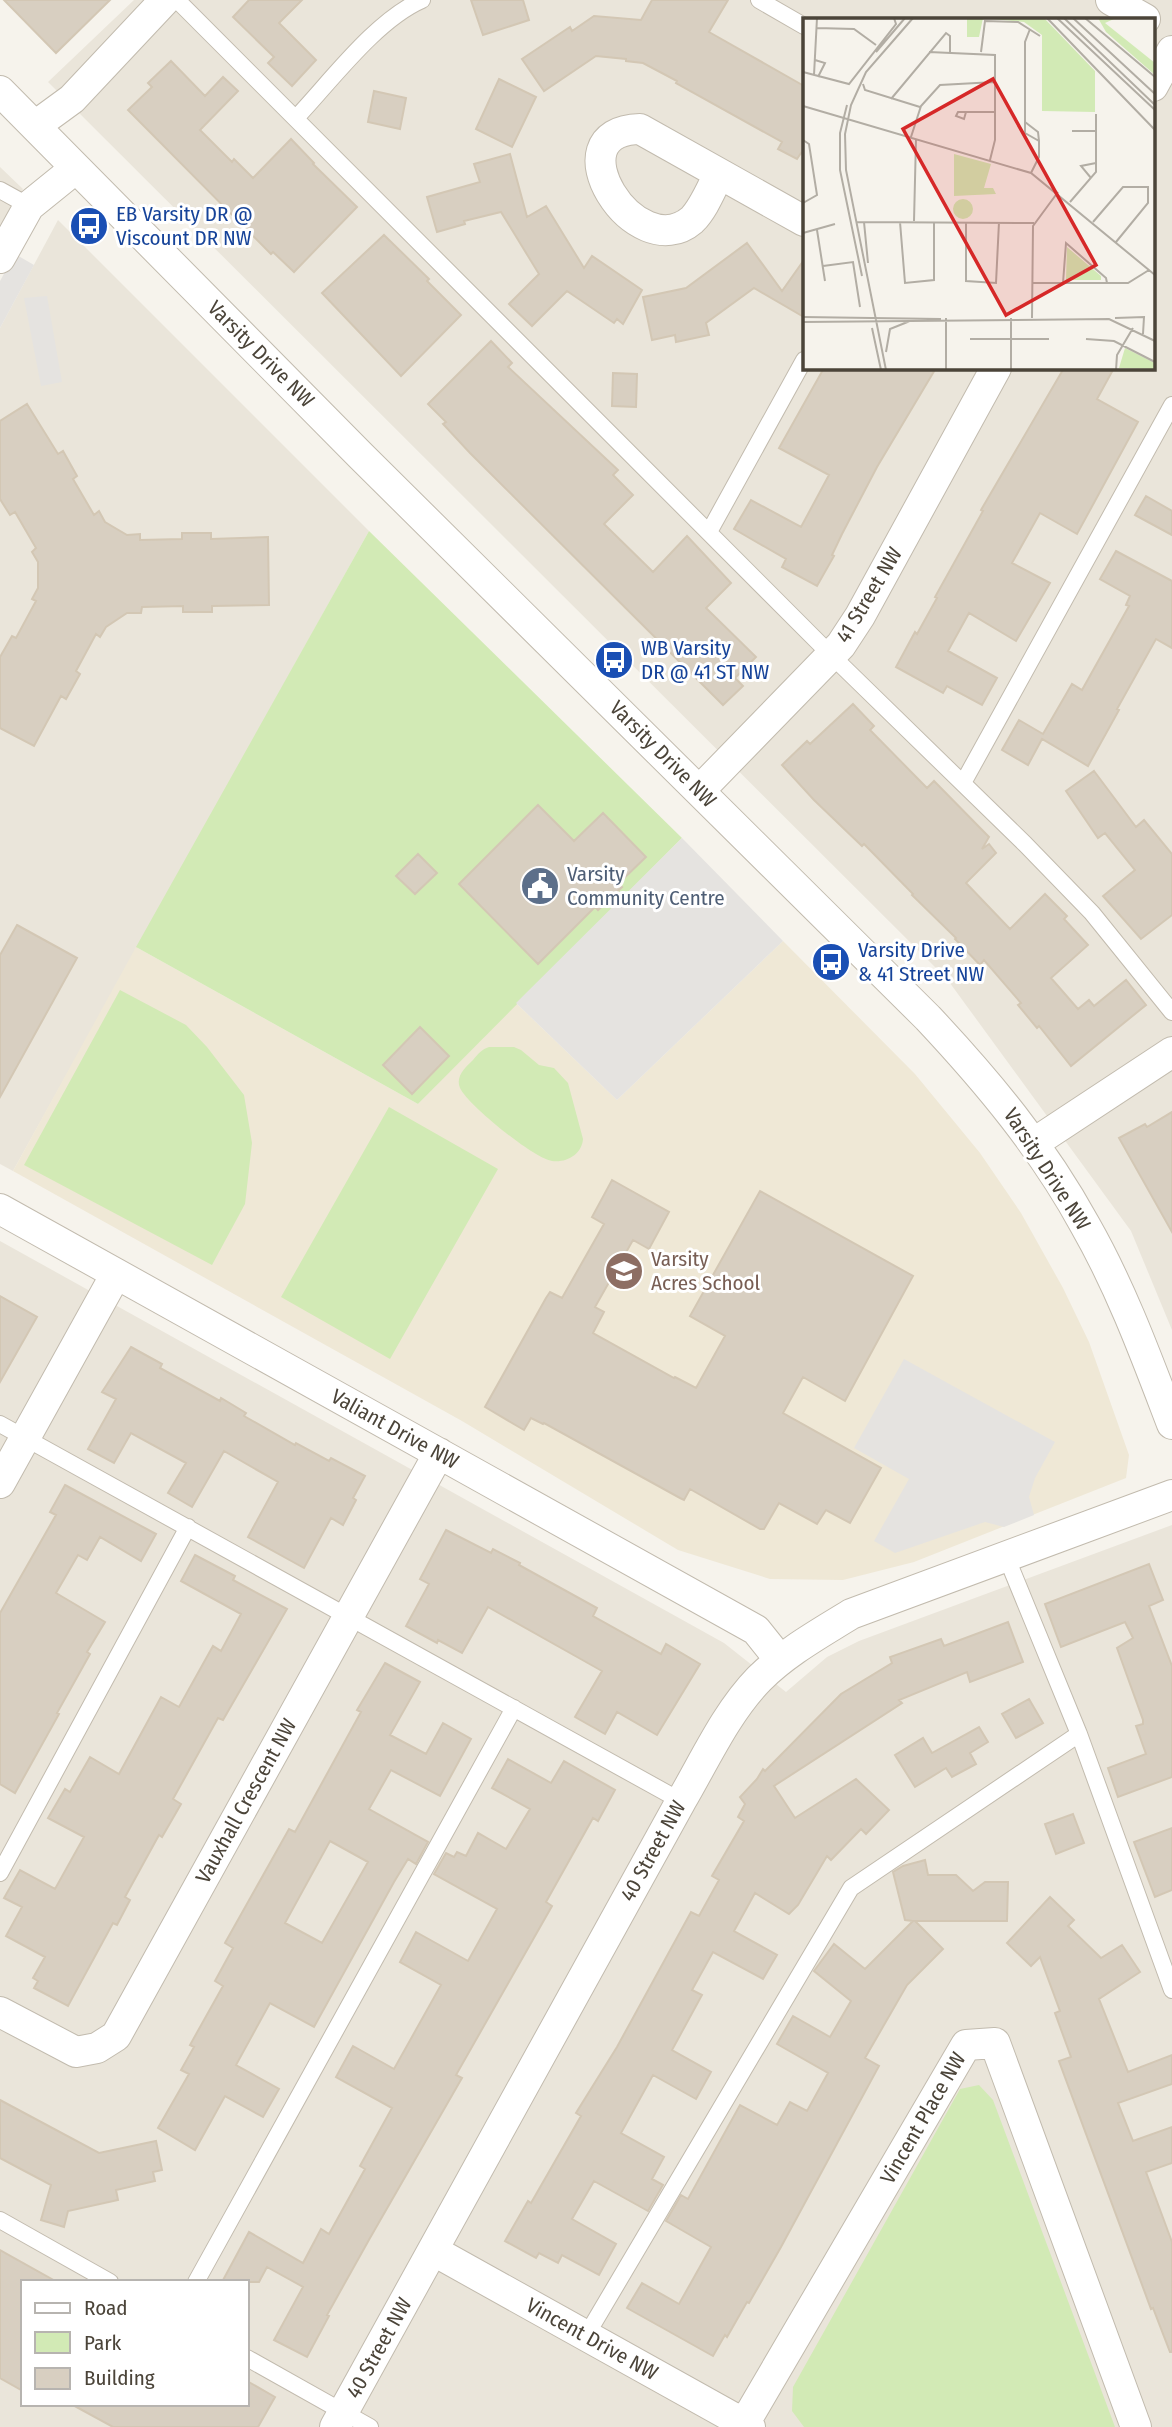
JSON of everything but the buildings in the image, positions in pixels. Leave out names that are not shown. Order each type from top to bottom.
[{"type":"street","points":[[34,126],[72,99],[165,0]]},
{"type":"street","points":[[1111,0],[1143,18]]},
{"type":"street","points":[[1154,24],[1172,34]]},
{"type":"street","points":[[1154,84],[1172,51]]},
{"type":"street","name":"Varsity Drive NW","points":[[0,91],[371,466],[700,790],[974,1067],[1034,1143],[1085,1224],[1129,1312],[1172,1424]]},
{"type":"street","points":[[0,258],[29,206],[76,168]]},
{"type":"street","points":[[719,174],[803,220]]},
{"type":"street","name":"41 Street NW","points":[[700,790],[831,655],[860,616],[995,369]]},
{"type":"street","points":[[1034,1143],[1172,1052]]},
{"type":"street","name":"Valiant Drive NW","points":[[0,1209],[756,1630],[780,1660]]},
{"type":"street","points":[[0,1483],[13,1431],[116,1274]]},
{"type":"street","name":"Vauxhall Crescent NW","points":[[0,2011],[76,2052],[97,2048],[116,2036],[439,1453]]},
{"type":"street","name":"40 Street NW","points":[[339,2419],[681,1801],[730,1716],[758,1680],[780,1660],[851,1614],[1172,1495]]},
{"type":"street","name":"Vincent Place NW","points":[[747,2425],[966,2045],[995,2043],[1136,2427]]},
{"type":"street","name":"Vincent Drive NW","points":[[433,2250],[747,2425]]},
{"type":"lane","points":[[177,0],[1092,914],[1172,1012]]},
{"type":"lane","points":[[296,118],[386,21],[407,6],[422,0]]},
{"type":"lane","points":[[759,0],[803,25]]},
{"type":"lane","points":[[0,190],[29,206]]},
{"type":"lane","points":[[709,532],[803,362]]},
{"type":"lane","points":[[963,783],[1172,405]]},
{"type":"lane","points":[[13,1431],[681,1801]]},
{"type":"lane","points":[[0,1873],[187,1527]]},
{"type":"lane","points":[[1006,1556],[1079,1734],[1172,1990]]},
{"type":"lane","points":[[198,2280],[514,1708]]},
{"type":"lane","points":[[586,2336],[850,1888],[1079,1734]]},
{"type":"lane","points":[[0,2220],[106,2280]]},
{"type":"lane","points":[[248,2359],[339,2419],[370,2427]]},
{"type":"shaded area","points":[[134,0],[1172,0],[1172,1330],[1131,1231],[947,979],[48,82]]},
{"type":"shaded area","points":[[0,167],[23,189],[0,229]]},
{"type":"shaded area","points":[[58,220],[369,531],[13,1171],[0,1164],[0,328]]},
{"type":"shaded area","points":[[15,254],[34,265],[0,328],[0,281]]},
{"type":"shaded area","points":[[47,296],[62,382],[41,386],[24,298]]},
{"type":"shaded area","points":[[682,838],[783,941],[617,1100],[516,1003]]},
{"type":"shaded area","name":"Varsity Acres School","points":[[783,941],[915,1074],[980,1153],[1021,1213],[1063,1288],[1089,1342],[1129,1455],[1126,1478],[914,1562],[843,1580],[770,1579],[678,1550],[462,1421],[13,1171],[136,947],[418,1104],[516,1003],[617,1100]]},
{"type":"shaded area","points":[[0,1241],[724,1643],[786,1692],[827,1657],[859,1641],[1172,1525],[1172,2427],[0,2427]]},
{"type":"shaded area","points":[[904,1359],[1055,1442],[1035,1478],[1029,1497],[1034,1515],[1004,1527],[985,1522],[895,1553],[874,1541],[909,1479],[854,1448]]},
{"type":"green space","points":[[369,531],[682,838],[418,1104],[136,947]]},
{"type":"green space","points":[[120,990],[186,1025],[207,1047],[244,1095],[252,1143],[245,1204],[212,1265],[24,1165]]},
{"type":"green space","points":[[489,1047],[514,1047],[521,1050],[539,1065],[554,1068],[568,1083],[583,1139],[577,1153],[563,1161],[543,1158],[502,1130],[465,1096],[459,1084],[460,1076],[478,1054]]},
{"type":"green space","points":[[389,1107],[498,1169],[390,1359],[281,1297]]},
{"type":"green space","points":[[979,2085],[993,2100],[1115,2427],[804,2427],[792,2411],[793,2387],[960,2089]]},
{"type":"place","name":"EB Varsity DR @ Viscount DR NW","points":[[89,226]]},
{"type":"place","name":"WB Varsity DR @ 41 ST NW","points":[[614,660]]},
{"type":"place","name":"Varsity Community Centre","points":[[540,886]]},
{"type":"place","name":"Varsity Drive & 41 Street NW","points":[[831,962]]},
{"type":"place","name":"Varsity Acres School","points":[[624,1271]]}]
